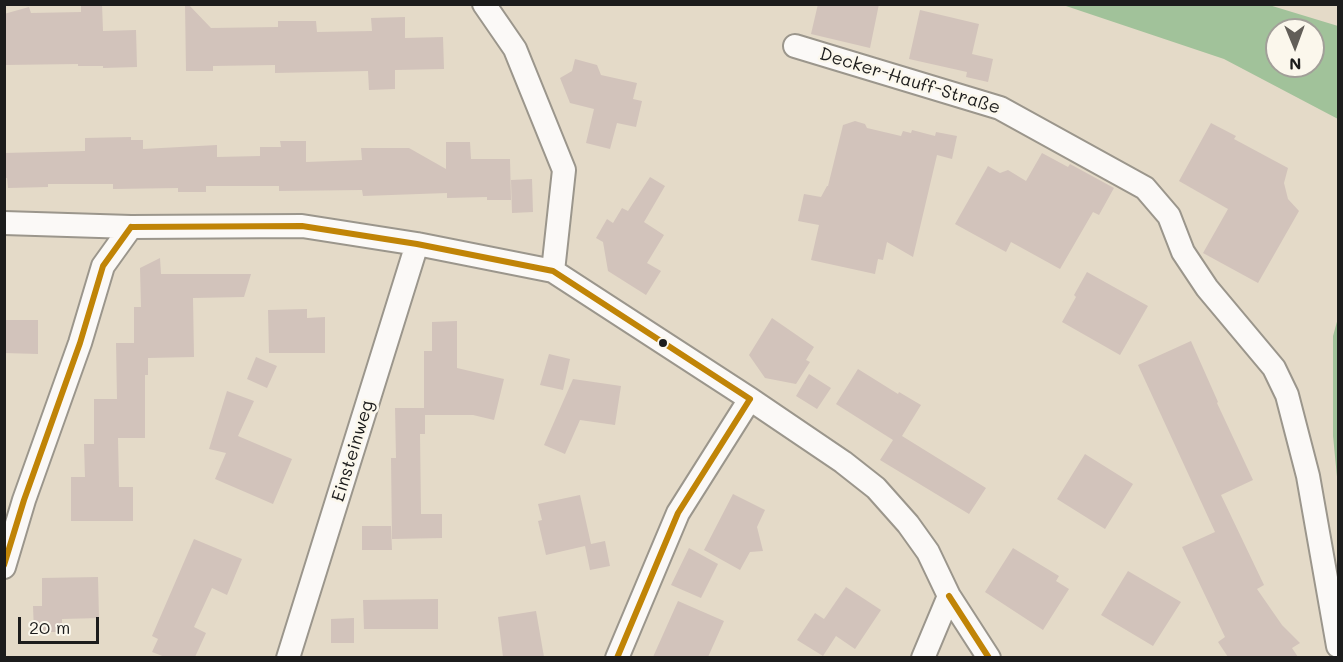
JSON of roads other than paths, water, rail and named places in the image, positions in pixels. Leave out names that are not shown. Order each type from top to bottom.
[{"type":"street","points":[[484,4],[515,49],[564,170],[553,271]]},
{"type":"street","name":"Decker-Hauff-Straße","points":[[795,46],[1000,108],[1145,188],[1169,216],[1184,252],[1207,288],[1274,368],[1287,395],[1308,476],[1338,646]]},
{"type":"street","points":[[4,223],[131,227],[302,226],[417,244],[553,271],[750,399],[843,462],[876,488],[908,524],[928,552],[949,596],[989,657]]},
{"type":"street","points":[[4,567],[24,500],[80,343],[104,266],[131,227]]},
{"type":"street","name":"Einsteinweg","points":[[288,657],[417,244]]},
{"type":"street","points":[[617,657],[678,513],[750,399]]},
{"type":"street","points":[[923,657],[949,596]]}]
